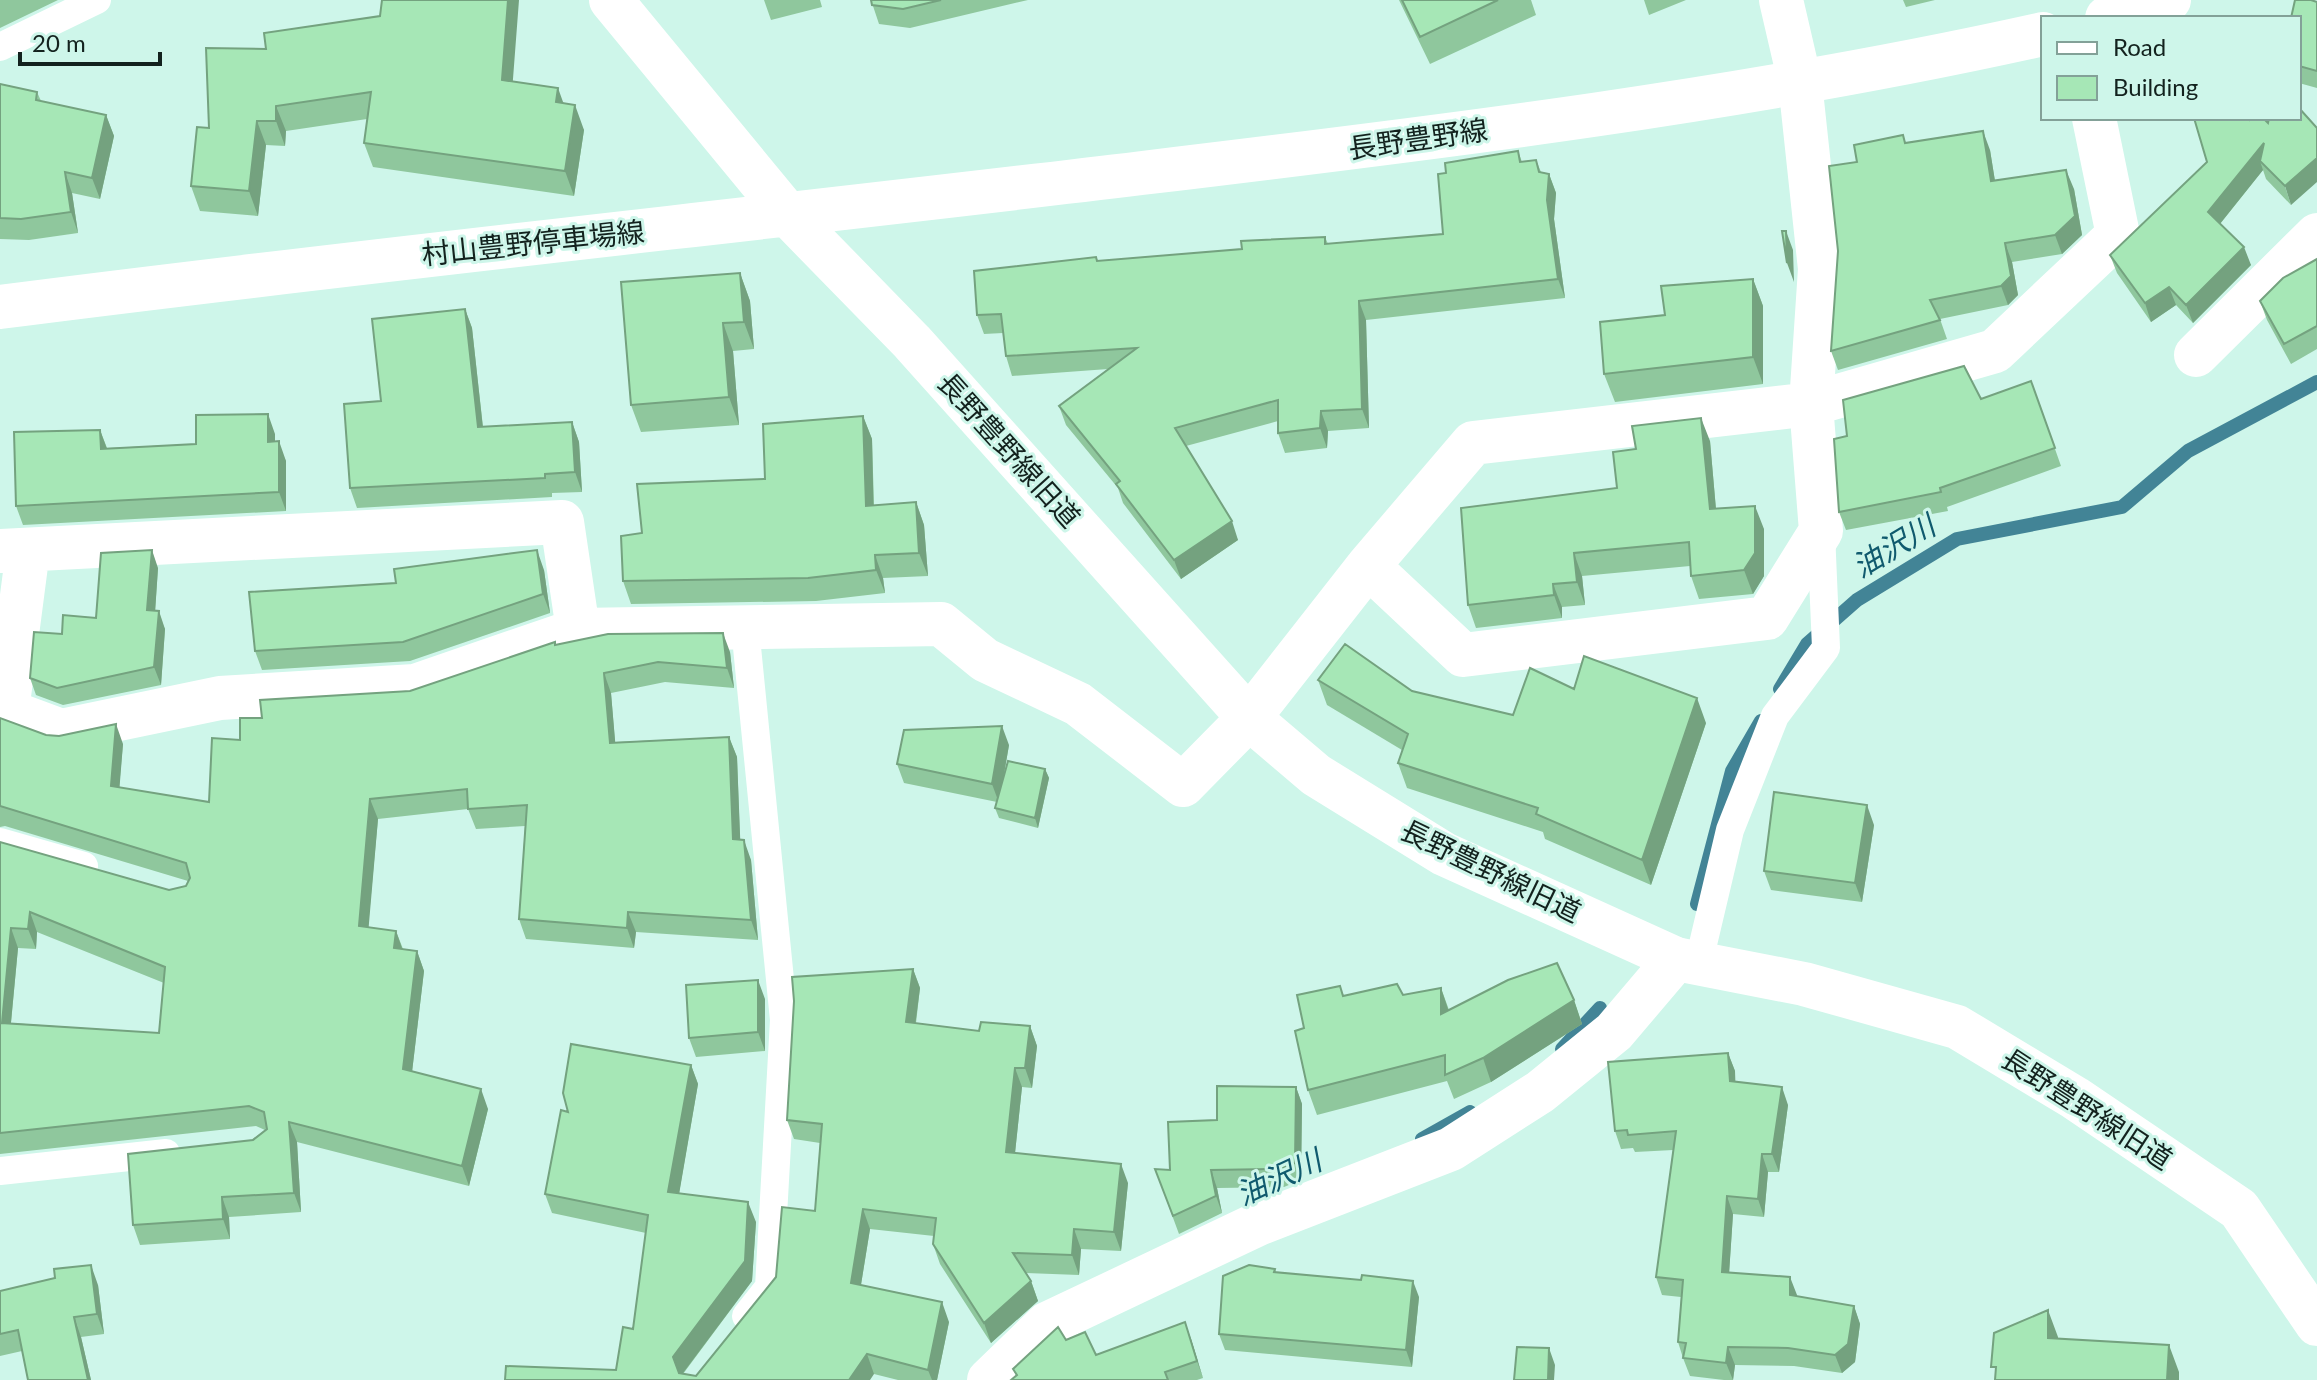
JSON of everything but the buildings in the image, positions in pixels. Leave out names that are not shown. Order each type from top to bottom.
[{"type":"street","points":[[611,0],[789,216]]},
{"type":"street","points":[[1368,566],[1463,655],[1767,618],[1821,531],[1811,404],[1820,269],[1800,82],[1781,0]]},
{"type":"street","points":[[2114,16],[2169,0]]},
{"type":"street","name":"長野豊野線","points":[[789,216],[1374,146],[1800,82],[2041,34]]},
{"type":"street","points":[[578,630],[562,522],[14,550],[3,709],[61,731],[220,698],[415,686],[578,630],[941,624],[985,660],[1078,704],[1183,785],[1249,718],[1368,566],[1473,443],[1811,404],[1995,351],[2118,235],[2094,120]]},
{"type":"street","name":"村山豊野停車場線","points":[[0,307],[373,259],[789,216]]},
{"type":"street","name":"長野豊野線旧道","points":[[789,216],[912,342],[1249,718],[1316,775],[1444,854],[1687,960],[1804,984],[1957,1027],[2075,1098],[2239,1209],[2317,1324]]},
{"type":"street","points":[[2196,355],[2317,235]]},
{"type":"street","points":[[989,1380],[1047,1324],[1076,1309],[1258,1224],[1451,1149],[1540,1092],[1614,1032],[1687,960]]},
{"type":"lane","points":[[0,47],[97,0]]},
{"type":"lane","points":[[1687,960],[1730,830],[1775,716],[1826,648],[1821,531]]},
{"type":"lane","points":[[725,1343],[769,1287],[784,1020],[745,627]]},
{"type":"lane","points":[[0,842],[105,872]]},
{"type":"lane","points":[[0,1171],[197,1149]]},
{"type":"waterway","name":"油沢川","points":[[1780,689],[1807,644],[1857,600],[1957,539],[2122,507],[2188,451],[2317,382]]},
{"type":"waterway","name":"油沢川","points":[[1697,904],[1732,771],[1761,721]]},
{"type":"waterway","name":"油沢川","points":[[1562,1049],[1600,1008]]},
{"type":"waterway","name":"油沢川","points":[[1422,1139],[1470,1112]]}]
